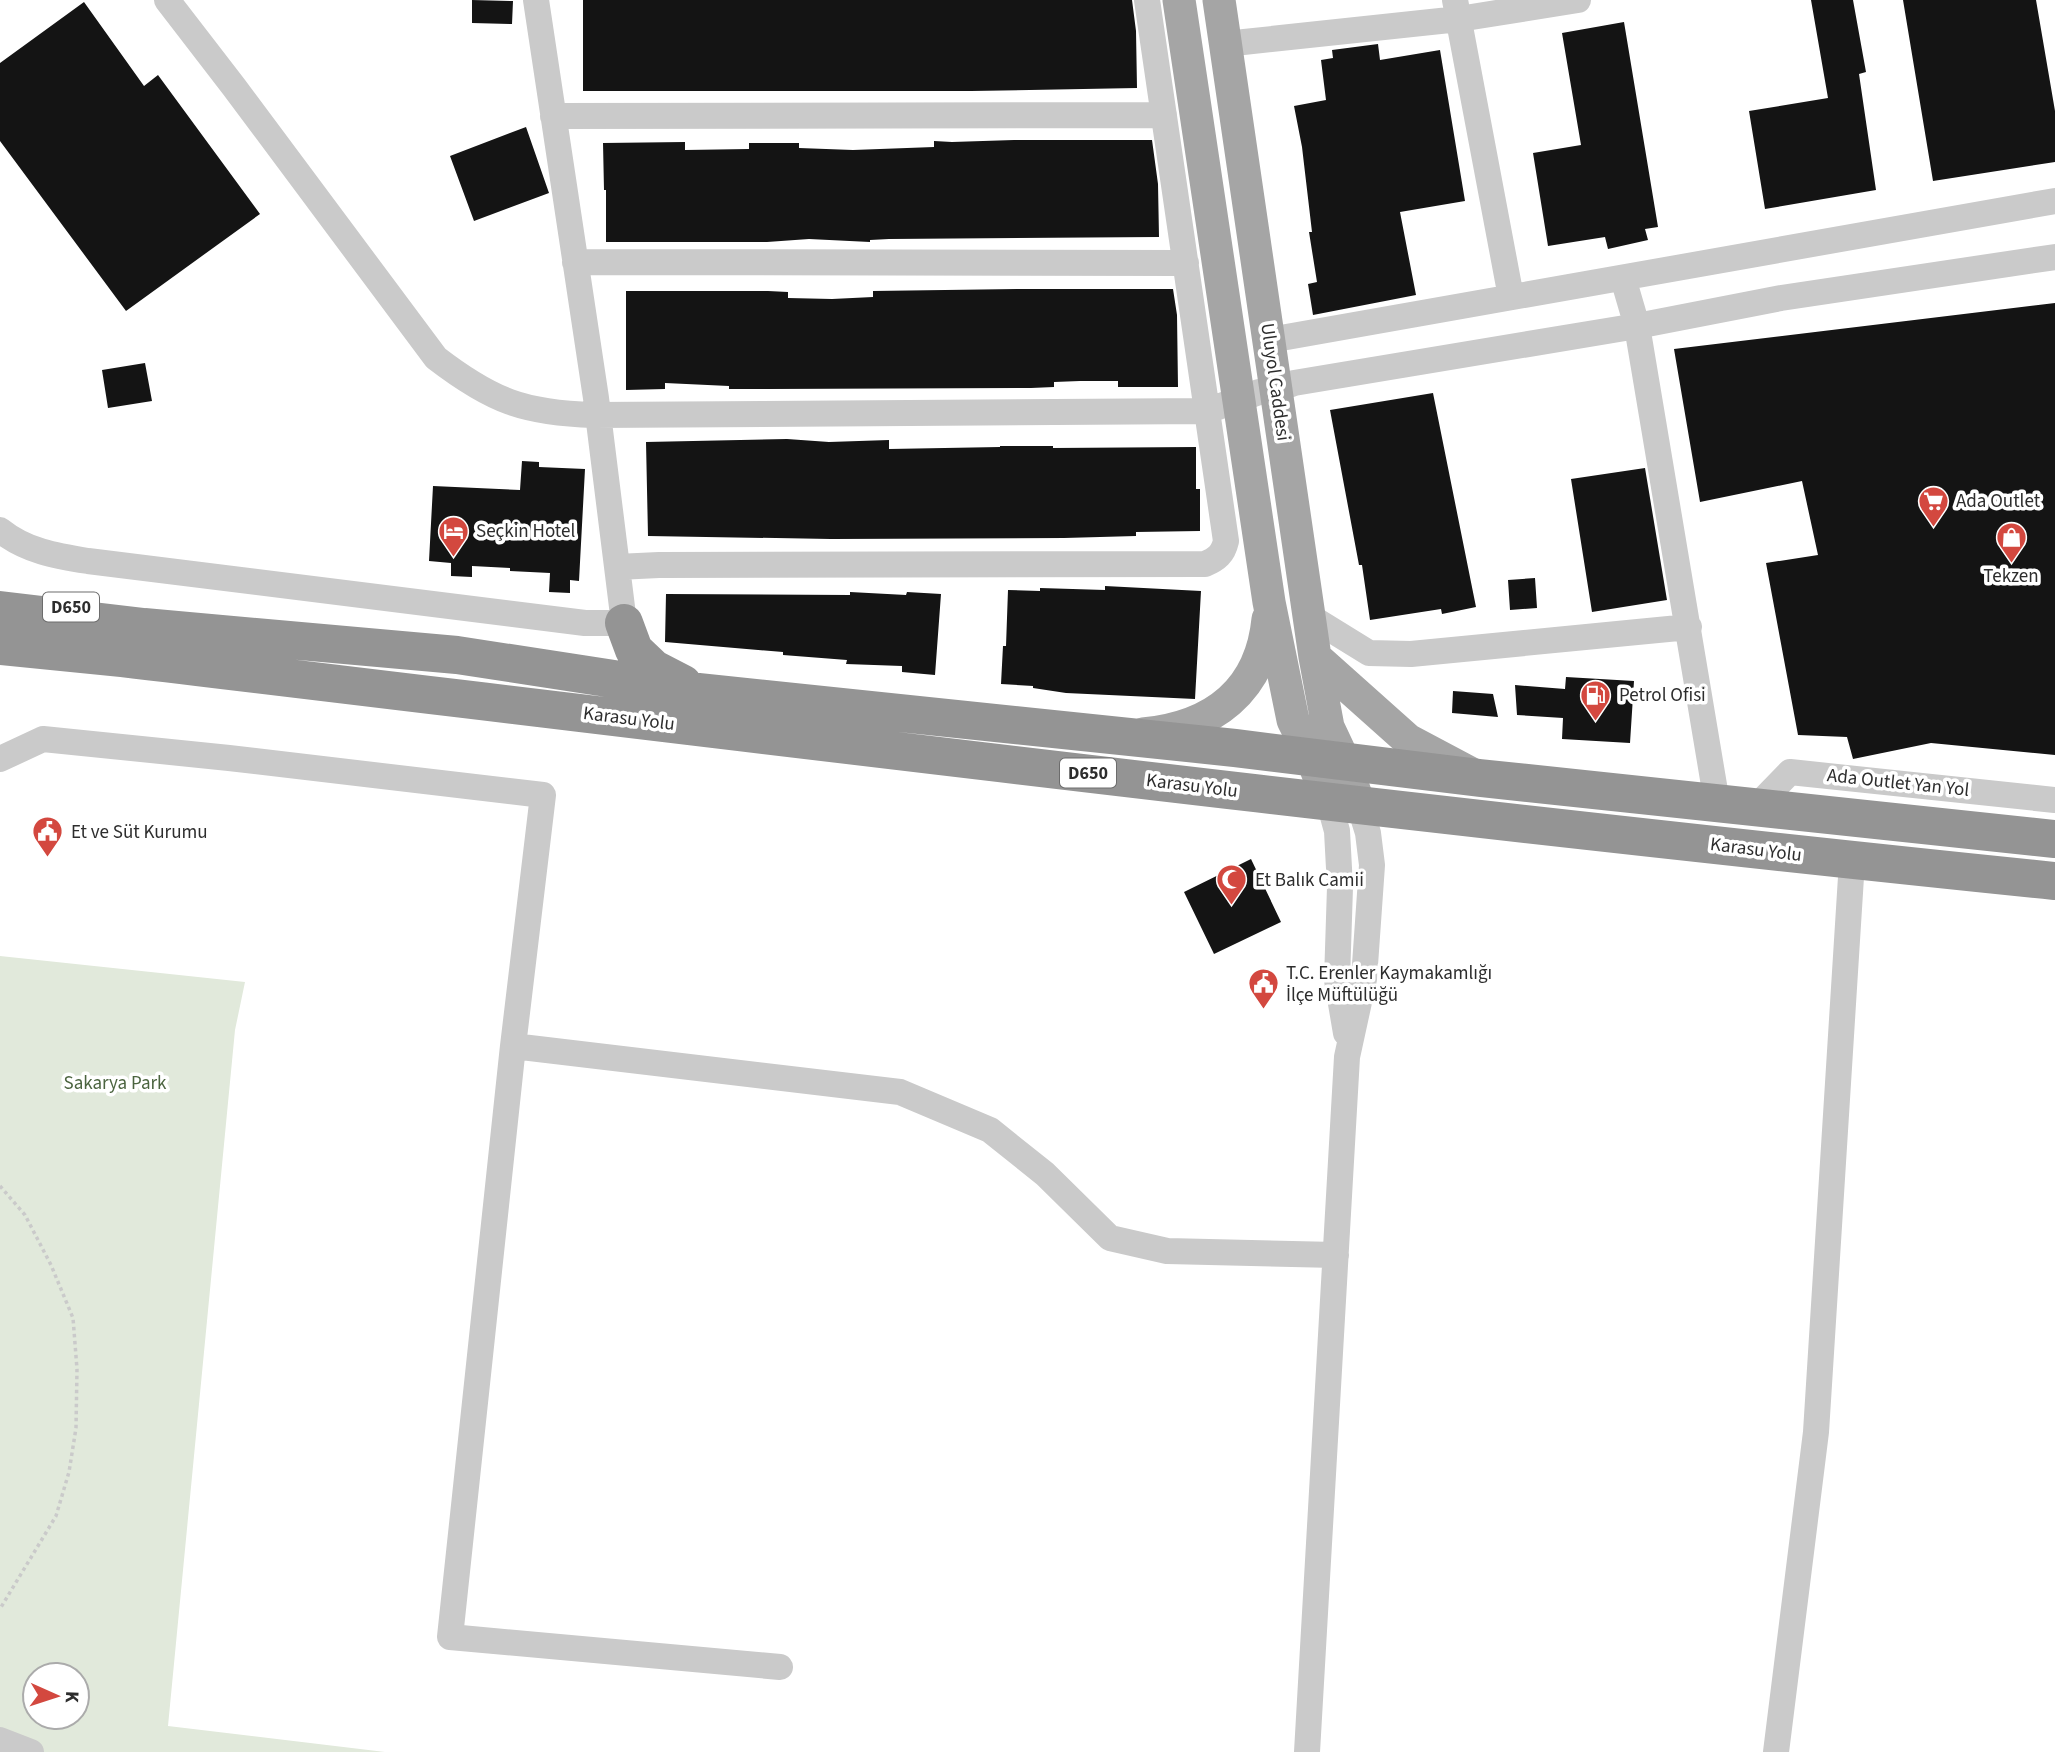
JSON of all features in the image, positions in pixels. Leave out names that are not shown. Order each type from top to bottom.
[{"type":"highway","name":"D650","points":[[0,586],[144,627]]},
{"type":"highway","name":"D650","points":[[0,610],[144,627]]},
{"type":"highway","points":[[624,623],[634,650],[654,669],[698,692]]},
{"type":"highway","name":"Karasu Yolu","points":[[144,627],[457,655],[698,692],[1328,758],[1480,778],[2055,839]]},
{"type":"highway","name":"D650","points":[[0,646],[122,658]]},
{"type":"highway","points":[[0,670],[122,658]]},
{"type":"highway","name":"Karasu Yolu","points":[[122,658],[1344,803],[1852,861],[2055,881]]},
{"type":"highway","points":[[1900,823],[2055,829]]},
{"type":"highway","points":[[1908,866],[2055,895]]},
{"type":"main road","name":"Uluyol Caddesi","points":[[1180,0],[1213,218],[1258,393],[1309,616],[1328,727],[1328,758]]},
{"type":"main road","points":[[1208,0],[1217,42],[1225,44]]},
{"type":"main road","name":"Uluyol Caddesi","points":[[1219,0],[1270,340],[1258,393],[1269,602],[1293,720],[1328,758]]},
{"type":"main road","points":[[1124,737],[1152,733],[1196,721],[1230,702],[1254,671],[1267,631],[1269,602]]},
{"type":"main road","points":[[1315,657],[1408,740],[1480,778]]},
{"type":"main road","points":[[1328,758],[1344,803]]},
{"type":"street","points":[[0,530],[25,547],[88,561],[571,622],[624,623],[598,415],[536,0]]},
{"type":"street","points":[[617,567],[1205,564],[1216,560],[1224,551],[1226,541],[1147,0]]},
{"type":"street","points":[[1225,44],[1457,10],[1578,0]]},
{"type":"street","points":[[172,2],[436,358],[464,380],[495,398],[559,414],[1208,411],[1294,383],[1637,326],[1781,298],[2055,257]]},
{"type":"street","points":[[1457,10],[1511,297]]},
{"type":"street","points":[[553,116],[1164,116]]},
{"type":"street","points":[[1270,340],[2055,201]]},
{"type":"street","points":[[575,262],[1186,263]]},
{"type":"street","points":[[1623,278],[1637,326],[1717,803]]},
{"type":"street","points":[[1309,616],[1369,653],[1397,654],[1689,627]]},
{"type":"street","points":[[0,759],[43,739],[543,795],[513,1045],[450,1637],[780,1667]]},
{"type":"street","name":"Ada Outlet Yan Yol","points":[[1756,807],[1790,772],[2055,800]]},
{"type":"street","points":[[1307,1752],[1348,1046],[1337,980],[1340,887],[1336,831],[1344,803]]},
{"type":"street","points":[[1776,1752],[1816,1432],[1852,861]]},
{"type":"street","points":[[513,1045],[900,1092],[990,1130],[1045,1174],[1110,1238],[1167,1251],[1336,1255]]},
{"type":"street","points":[[0,1741],[31,1752]]},
{"type":"path","points":[[0,1186],[25,1215],[51,1265],[73,1318],[77,1369],[76,1428],[69,1472],[56,1516],[0,1609]]},
{"type":"green space","name":"Sakarya Park","points":[[0,956],[245,982],[235,1030],[168,1726],[385,1752],[0,1752]]},
{"type":"building","points":[[472,0],[513,1],[512,24],[472,23]]},
{"type":"building","points":[[583,0],[1132,0],[1136,31],[1137,88],[971,91],[583,91]]},
{"type":"building","points":[[1811,0],[1853,0],[1866,72],[1859,74],[1876,190],[1765,209],[1749,111],[1828,98]]},
{"type":"building","points":[[1903,0],[2036,0],[2055,111],[2055,162],[1933,181]]},
{"type":"building","points":[[84,2],[144,86],[158,75],[260,214],[126,311],[0,141],[0,63]]},
{"type":"building","points":[[1624,22],[1658,227],[1645,229],[1648,240],[1608,249],[1605,237],[1548,246],[1533,153],[1581,145],[1562,33]]},
{"type":"building","points":[[1378,44],[1380,60],[1440,50],[1465,201],[1400,212],[1416,295],[1313,315],[1308,284],[1317,282],[1309,232],[1312,232],[1302,147],[1294,106],[1326,100],[1321,60],[1333,58],[1332,50]]},
{"type":"building","points":[[526,127],[549,193],[474,221],[450,156]]},
{"type":"building","points":[[1152,140],[1158,184],[1159,237],[889,239],[870,242],[809,239],[767,242],[606,242],[603,143],[685,142],[685,150],[749,149],[749,143],[799,143],[799,148],[853,150],[934,147],[934,141]]},
{"type":"building","points":[[1173,289],[1177,315],[1178,387],[1118,387],[1118,381],[1054,382],[1054,387],[1031,388],[729,389],[729,386],[665,383],[665,389],[626,390],[626,291],[768,291],[788,292],[788,298],[832,299],[873,297],[873,291]]},
{"type":"building","name":"Ada Outlet","points":[[2055,303],[2055,755],[1931,743],[1853,759],[1847,737],[1798,735],[1766,563],[1818,555],[1802,481],[1700,502],[1674,349]]},
{"type":"building","points":[[145,363],[152,401],[108,408],[102,370]]},
{"type":"building","points":[[1433,393],[1476,607],[1442,614],[1441,609],[1370,620],[1362,565],[1359,565],[1330,410]]},
{"type":"building","points":[[787,439],[829,442],[889,440],[889,449],[1000,446],[1196,447],[1200,531],[1136,532],[1136,536],[1064,538],[831,539],[648,536],[646,442]]},
{"type":"building","points":[[522,461],[539,462],[539,467],[585,469],[579,581],[570,580],[570,593],[549,592],[550,573],[472,566],[472,577],[451,576],[451,563],[429,561],[433,486],[520,490]]},
{"type":"building","points":[[1645,468],[1667,600],[1592,612],[1571,479]]},
{"type":"building","points":[[1535,578],[1537,608],[1510,610],[1508,580]]},
{"type":"building","points":[[1105,586],[1201,591],[1195,699],[1066,693],[1033,686],[1001,684],[1003,646],[1006,646],[1008,590],[1105,590]]},
{"type":"building","points":[[850,592],[941,594],[935,675],[902,672],[902,666],[846,664],[847,660],[783,655],[783,652],[665,642],[666,594],[850,595]]},
{"type":"building","points":[[1566,677],[1634,681],[1630,743],[1562,739],[1563,718],[1517,715],[1515,685],[1565,689]]},
{"type":"building","points":[[1453,691],[1493,694],[1498,717],[1452,713]]},
{"type":"building","name":"Et Balık Camii","points":[[1251,859],[1281,922],[1214,954],[1184,892]]},
{"type":"place","name":"Ada Outlet","points":[[1933,528]]},
{"type":"place","name":"Seçkin Hotel","points":[[453,558]]},
{"type":"place","name":"Tekzen","points":[[2011,564]]},
{"type":"place","name":"Petrol Ofisi","points":[[1596,722]]},
{"type":"place","name":"Et ve Süt Kurumu","points":[[48,859]]},
{"type":"place","name":"Et Balık Camii","points":[[1232,907]]},
{"type":"place","name":"T.C. Erenler Kaymakamlığı İlçe Müftülüğü","points":[[1263,1011]]}]
